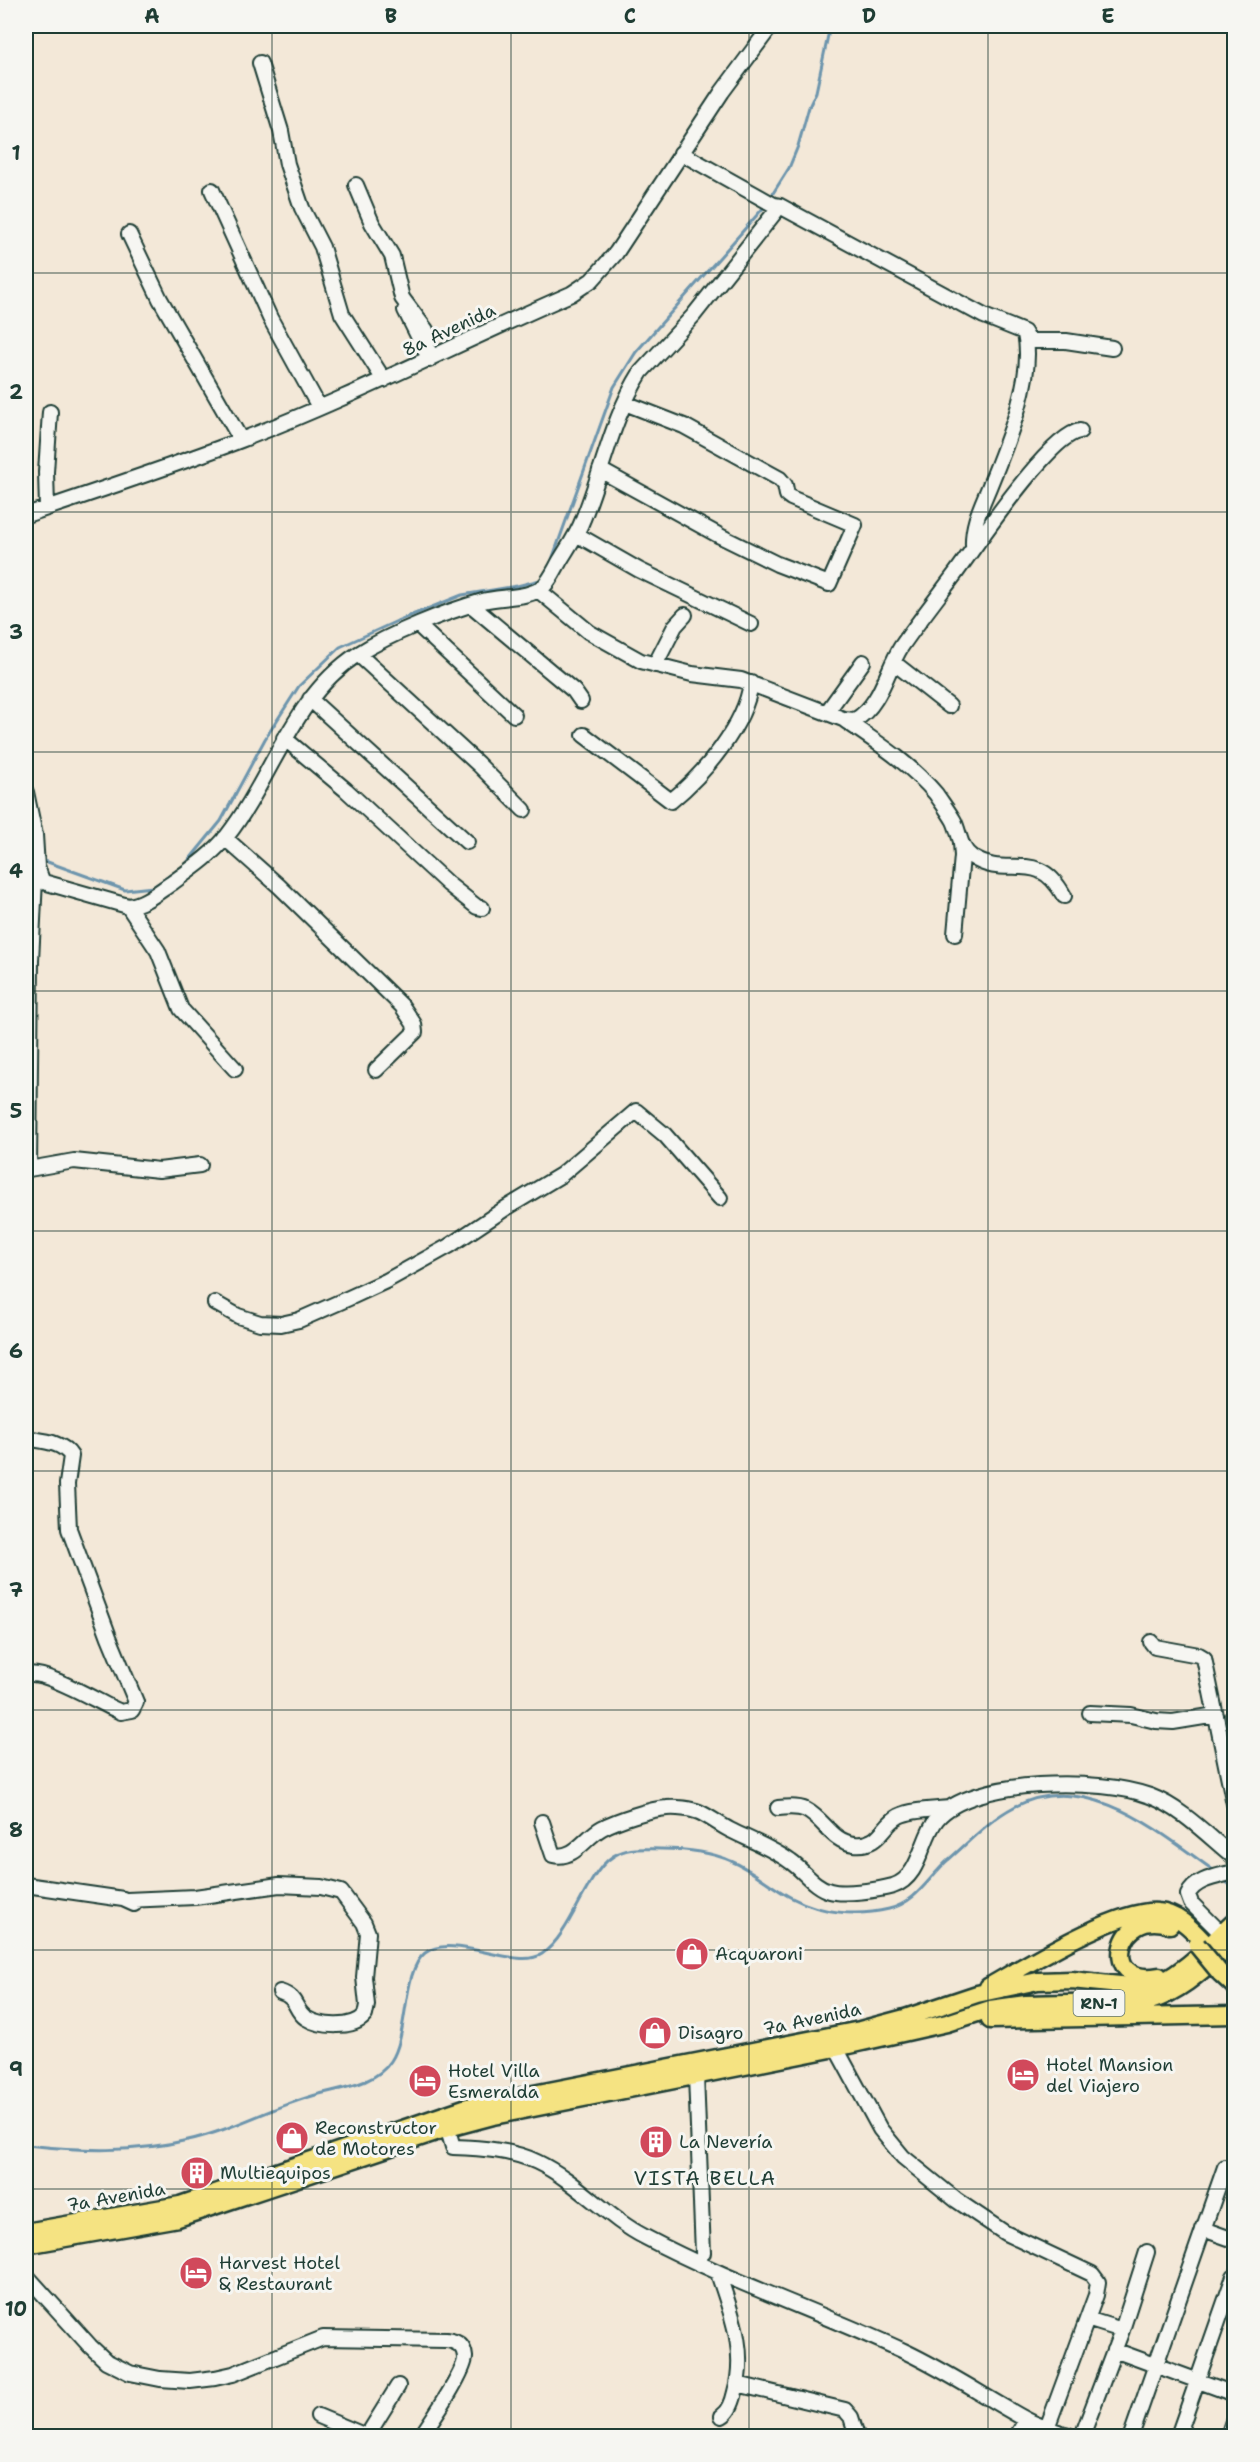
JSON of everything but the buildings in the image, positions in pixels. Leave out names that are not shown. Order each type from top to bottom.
[{"type":"main road","points":[[977,1994],[1106,1924],[1140,1912],[1158,1912],[1173,1916],[1192,1929],[1200,1943]]},
{"type":"main road","points":[[1175,1973],[1149,1978],[1133,1976],[1126,1970],[1120,1957],[1121,1946],[1127,1934],[1138,1926],[1155,1922],[1168,1924],[1200,1943],[1227,1971],[1234,1986]]},
{"type":"main road","name":"RN-1","points":[[947,2023],[990,2009],[1026,2004],[1150,2001],[1164,1997],[1184,1985],[1228,1938],[1234,1922]]},
{"type":"main road","name":"RN-1","points":[[977,1994],[1055,1979],[1148,1988],[1158,1985],[1228,1938]]},
{"type":"main road","name":"7a Avenida","points":[[26,2232],[180,2205],[446,2121],[493,2116],[696,2076],[834,2041],[977,1994]]},
{"type":"main road","points":[[947,2023],[1004,2018],[1234,2015]]},
{"type":"main road","name":"7a Avenida","points":[[26,2245],[178,2218],[446,2121],[490,2102],[947,2023]]},
{"type":"street","name":"8a Avenida","points":[[26,515],[241,440],[429,360],[570,294],[592,280],[616,253],[759,34],[771,26]]},
{"type":"street","points":[[260,63],[281,131],[287,164],[302,208],[322,247],[342,314],[384,380]]},
{"type":"street","points":[[681,153],[984,316],[1024,332],[1029,341],[1066,340],[1112,348]]},
{"type":"street","points":[[356,184],[372,223],[392,256],[393,285],[429,360]]},
{"type":"street","points":[[212,190],[270,318],[319,407]]},
{"type":"street","points":[[35,876],[128,906],[142,903],[196,866],[225,838],[239,819],[310,699],[358,654],[418,626],[471,605],[538,590],[547,582],[576,534],[606,450],[641,372],[693,316],[777,205]]},
{"type":"street","points":[[129,234],[160,299],[241,440]]},
{"type":"street","points":[[973,546],[976,520],[1018,409],[1027,347],[1024,332]]},
{"type":"street","points":[[600,470],[720,536],[785,567],[830,584],[855,525],[791,498],[787,495],[785,485],[780,479],[684,426],[625,404]]},
{"type":"street","points":[[47,508],[46,472],[50,412]]},
{"type":"street","points":[[843,719],[855,720],[867,711],[876,699],[893,662],[1001,509],[1058,443],[1070,433],[1080,431]]},
{"type":"street","points":[[576,534],[639,570],[751,624]]},
{"type":"street","points":[[538,590],[590,632],[624,653],[654,665],[692,674],[751,683],[843,719],[925,782],[949,813],[966,852],[981,863],[997,867],[1031,867],[1043,871],[1054,881],[1064,896]]},
{"type":"street","points":[[471,605],[573,691],[581,701]]},
{"type":"street","points":[[654,665],[675,626],[685,615]]},
{"type":"street","points":[[418,626],[514,715]]},
{"type":"street","points":[[358,654],[468,754],[524,810]]},
{"type":"street","points":[[826,712],[862,662]]},
{"type":"street","points":[[893,662],[949,706]]},
{"type":"street","points":[[584,735],[671,801],[697,778],[726,739],[744,708],[751,683]]},
{"type":"street","points":[[310,699],[467,842]]},
{"type":"street","points":[[285,738],[346,790],[448,884],[477,907],[482,908]]},
{"type":"street","points":[[26,792],[35,876],[28,1102],[29,1169],[74,1161],[159,1170],[200,1164]]},
{"type":"street","points":[[225,838],[288,894],[402,1006],[414,1024],[416,1032],[376,1070]]},
{"type":"street","points":[[955,934],[962,856],[960,838]]},
{"type":"street","points":[[128,906],[158,951],[181,1009],[235,1069]]},
{"type":"street","points":[[215,1303],[238,1316],[260,1323],[281,1324],[299,1320],[349,1298],[386,1281],[449,1246],[561,1175],[636,1112],[664,1135],[720,1198]]},
{"type":"street","points":[[26,1438],[65,1447],[70,1456],[69,1529],[136,1702],[132,1710],[121,1712],[53,1679],[40,1674],[26,1675]]},
{"type":"street","points":[[1151,1642],[1155,1647],[1203,1657],[1234,1804]]},
{"type":"street","points":[[1089,1713],[1131,1715],[1156,1721],[1173,1722],[1216,1715]]},
{"type":"street","points":[[778,1808],[805,1809],[818,1819],[831,1834],[843,1842],[857,1845],[873,1841],[898,1816],[911,1812],[950,1808],[986,1793],[1016,1786],[1069,1785],[1128,1789],[1153,1797],[1177,1811],[1234,1857]]},
{"type":"street","points":[[542,1822],[553,1855],[562,1857],[571,1853],[602,1828],[644,1813],[668,1808],[698,1812],[771,1850],[790,1862],[812,1881],[834,1892],[895,1886],[905,1879],[913,1869],[936,1820],[950,1808]]},
{"type":"street","points":[[1228,1938],[1191,1903],[1188,1895],[1193,1887],[1202,1882],[1234,1872]]},
{"type":"street","points":[[26,1885],[127,1900],[195,1897],[279,1885],[321,1887],[341,1892],[364,1923],[368,1933],[364,1977],[368,2006],[365,2015],[355,2023],[319,2024],[302,2014],[292,1997],[280,1992]]},
{"type":"street","points":[[127,1900],[141,1906],[175,1906]]},
{"type":"street","points":[[446,2121],[453,2147],[482,2148],[536,2162],[552,2170],[612,2217],[643,2236],[718,2273],[924,2361],[957,2378],[1026,2420],[1060,2433],[1088,2319],[1098,2290],[1095,2277],[998,2228],[956,2200],[903,2157],[880,2129],[834,2041]]},
{"type":"street","points":[[696,2076],[704,2253]]},
{"type":"street","points":[[1131,2436],[1225,2167]]},
{"type":"street","points":[[1203,2229],[1234,2240]]},
{"type":"street","points":[[1082,2436],[1122,2330],[1147,2252]]},
{"type":"street","points":[[718,2273],[739,2343],[741,2361],[737,2384],[729,2408],[722,2416]]},
{"type":"street","points":[[26,2275],[106,2361],[130,2373],[160,2379],[190,2381],[215,2379],[323,2337],[446,2340],[458,2343],[462,2347],[465,2363],[421,2436]]},
{"type":"street","points":[[1178,2436],[1234,2277]]},
{"type":"street","points":[[1088,2319],[1122,2330]]},
{"type":"street","points":[[1114,2350],[1234,2394]]},
{"type":"street","points":[[737,2384],[845,2410],[851,2417],[857,2436]]},
{"type":"street","points":[[318,2416],[367,2436],[398,2386]]},
{"type":"street","points":[[1228,2436],[1234,2418]]},
{"type":"street","points":[[1017,2436],[1026,2420]]},
{"type":"waterway","points":[[770,198],[789,168],[798,146],[809,107],[816,92],[830,26]]},
{"type":"waterway","points":[[549,568],[614,387],[636,352],[765,206]]},
{"type":"waterway","points":[[42,860],[125,890],[153,887],[185,865],[221,821],[265,739],[299,686],[340,647],[462,595],[544,579]]},
{"type":"waterway","points":[[26,856],[33,858]]},
{"type":"waterway","points":[[26,2145],[107,2150],[168,2144],[204,2136],[294,2102],[365,2081],[384,2070],[397,2049],[413,1974],[425,1953],[437,1948],[452,1947],[517,1958],[531,1958],[542,1954],[563,1930],[598,1871],[608,1860],[629,1850],[679,1849],[714,1855],[739,1865],[803,1903],[839,1912],[864,1913],[889,1909],[907,1901],[948,1860],[1005,1812],[1041,1797],[1068,1795],[1094,1800],[1120,1810],[1169,1838],[1213,1870]]},
{"type":"waterway","points":[[1225,1881],[1234,1888]]},
{"type":"place","name":"Acquaroni","points":[[692,1954]]},
{"type":"place","name":"Disagro","points":[[655,2033]]},
{"type":"place","name":"Hotel Mansion del Viajero","points":[[1023,2075]]},
{"type":"place","name":"Hotel Villa Esmeralda","points":[[425,2081]]},
{"type":"place","name":"Reconstructor de Motores","points":[[292,2138]]},
{"type":"place","name":"La Nevería","points":[[656,2142]]},
{"type":"place","name":"Multiequipos","points":[[197,2173]]},
{"type":"place","name":"Harvest Hotel & Restaurant","points":[[196,2273]]},
{"type":"district","name":"VISTA BELLA","points":[[705,2178]]}]
